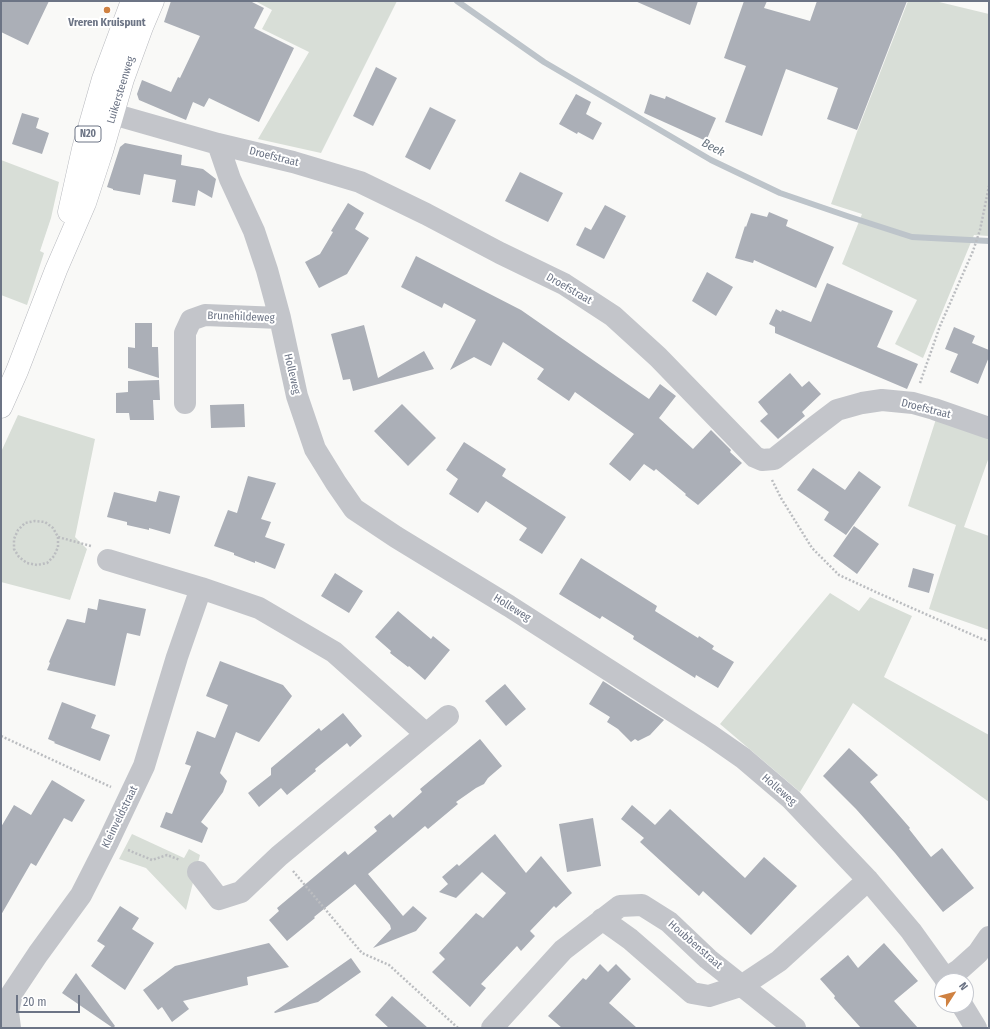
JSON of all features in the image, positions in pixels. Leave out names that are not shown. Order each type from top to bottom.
[{"type":"main road","name":"Luikersteenweg","points":[[1,407],[56,270],[76,226],[94,178],[110,59],[132,1]]},
{"type":"main road","name":"Luikersteenweg","points":[[104,111],[126,72],[153,1]]},
{"type":"street","name":"Droefstraat","points":[[104,111],[218,144],[293,162],[360,182],[564,284],[613,316],[658,357],[748,451],[755,457],[762,460],[774,460],[837,410],[862,403],[882,400],[913,403],[989,428]]},
{"type":"street","name":"Holleweg","points":[[218,144],[230,179],[254,231],[267,270],[280,318],[297,396],[316,449],[336,483],[354,509],[396,537],[509,606],[710,735],[743,758],[791,799],[868,880],[911,931],[941,973]]},
{"type":"street","name":"Brunehildeweg","points":[[185,403],[185,333],[191,320],[205,315],[280,318]]},
{"type":"street","points":[[108,560],[201,588],[259,608],[334,652],[426,734]]},
{"type":"street","name":"Kleinveldstraat","points":[[10,1028],[8,1012],[12,993],[81,895],[131,796],[144,766],[177,657],[201,588]]},
{"type":"street","points":[[198,872],[219,899],[241,892],[279,856],[448,716]]},
{"type":"street","points":[[602,919],[630,939],[692,993],[709,996],[743,985],[779,961],[868,880]]},
{"type":"street","name":"Houbbenstraat","points":[[492,1028],[563,950],[620,906],[642,905],[669,922],[708,959],[743,985],[795,1028]]},
{"type":"street","points":[[955,973],[978,953],[989,937]]},
{"type":"street","points":[[967,1013],[976,1028]]},
{"type":"path","points":[[913,403],[940,326],[973,251],[980,230],[989,186]]},
{"type":"path","points":[[762,460],[781,498],[812,548],[839,575],[878,594],[989,641]]},
{"type":"path","points":[[58,537],[58,547],[54,556],[46,563],[37,565],[27,564],[19,558],[14,549],[14,539],[18,530],[25,523],[35,520],[45,522],[53,528],[58,537],[99,548],[108,560]]},
{"type":"path","points":[[1,736],[131,796]]},
{"type":"path","points":[[108,842],[152,860],[167,855],[187,863],[198,872]]},
{"type":"path","points":[[279,856],[362,953],[389,965],[458,1028]]},
{"type":"shaded area","points":[[255,1],[397,1],[321,153],[258,139],[309,52],[262,29],[272,10]]},
{"type":"shaded area","points":[[908,1],[935,1],[989,14],[989,236],[974,235],[923,358],[895,344],[917,300],[842,264],[862,214],[831,204],[857,132]]},
{"type":"shaded area","points":[[1,160],[59,182],[51,218],[40,251],[44,253],[27,305],[1,295]]},
{"type":"shaded area","points":[[18,415],[95,439],[75,537],[87,549],[70,600],[1,582],[1,452]]},
{"type":"shaded area","points":[[936,419],[989,437],[989,457],[964,527],[989,536],[989,630],[929,609],[956,525],[908,506]]},
{"type":"shaded area","points":[[830,593],[859,611],[870,597],[912,616],[884,677],[989,735],[989,802],[853,703],[800,792],[720,724]]},
{"type":"shaded area","points":[[132,834],[184,858],[189,849],[200,855],[186,910],[146,868],[119,859]]},
{"type":"building","points":[[1,1],[49,1],[28,45],[1,32]]},
{"type":"building","points":[[171,1],[250,1],[264,8],[254,28],[294,48],[259,122],[209,98],[204,107],[193,102],[186,120],[139,100],[137,94],[142,80],[171,92],[178,77],[180,78],[200,36],[164,22]]},
{"type":"building","points":[[635,1],[698,1],[690,25]]},
{"type":"building","points":[[744,1],[767,1],[764,8],[810,21],[817,1],[907,1],[857,130],[827,119],[838,88],[786,69],[762,136],[725,122],[746,66],[724,58]]},
{"type":"building","points":[[376,67],[397,78],[373,126],[353,116]]},
{"type":"building","points":[[576,94],[591,102],[586,114],[602,123],[593,140],[578,132],[577,134],[559,124]]},
{"type":"building","points":[[650,94],[665,99],[666,96],[716,118],[706,141],[644,113]]},
{"type":"building","points":[[430,107],[456,120],[430,170],[405,157]]},
{"type":"building","points":[[22,113],[39,118],[36,128],[49,133],[42,154],[12,144]]},
{"type":"building","points":[[125,143],[182,155],[181,165],[203,169],[216,179],[212,198],[198,190],[195,206],[172,202],[176,180],[144,174],[140,195],[113,190],[107,187],[120,147]]},
{"type":"building","points":[[520,172],[563,193],[548,222],[505,201]]},
{"type":"building","points":[[348,203],[364,213],[355,229],[369,238],[347,274],[319,288],[305,262],[320,254],[333,232],[331,231]]},
{"type":"building","points":[[605,205],[626,216],[604,259],[576,245],[585,227],[591,230]]},
{"type":"building","points":[[769,212],[788,220],[786,226],[834,247],[816,288],[754,260],[753,263],[735,258],[745,226],[746,227],[751,213],[767,217]]},
{"type":"building","points":[[416,256],[521,310],[649,399],[660,384],[676,396],[659,418],[693,449],[711,430],[731,450],[730,452],[742,463],[698,505],[656,469],[654,471],[644,464],[630,481],[609,464],[634,434],[575,392],[569,401],[537,379],[544,369],[503,342],[491,366],[474,357],[450,370],[476,320],[444,303],[442,308],[401,287]]},
{"type":"building","points":[[707,272],[733,287],[716,316],[692,301]]},
{"type":"building","points":[[827,283],[893,311],[877,347],[918,364],[907,389],[775,333],[775,327],[769,324],[776,309],[811,322]]},
{"type":"building","points":[[135,323],[152,323],[152,347],[158,347],[159,378],[128,368],[128,347],[135,348]]},
{"type":"building","points":[[364,325],[378,378],[424,351],[434,369],[353,391],[350,379],[343,380],[331,334]]},
{"type":"building","points":[[954,327],[975,336],[972,343],[989,350],[989,357],[978,384],[950,372],[958,354],[945,349]]},
{"type":"building","points":[[790,373],[802,387],[809,381],[821,394],[802,412],[805,416],[778,439],[760,421],[768,414],[758,402]]},
{"type":"building","points":[[159,380],[160,400],[153,400],[154,420],[130,420],[129,413],[116,413],[116,393],[128,392],[128,381]]},
{"type":"building","points":[[244,404],[245,427],[211,428],[210,405]]},
{"type":"building","points":[[402,404],[436,438],[408,466],[374,431]]},
{"type":"building","points":[[464,442],[506,469],[502,476],[566,517],[542,554],[519,540],[527,528],[486,501],[478,513],[449,494],[458,479],[446,470]]},
{"type":"building","points":[[813,468],[845,490],[859,471],[881,487],[846,535],[824,520],[829,512],[797,490]]},
{"type":"building","points":[[248,476],[276,483],[261,519],[271,522],[265,537],[285,544],[275,569],[255,561],[255,563],[214,546],[228,510],[237,513]]},
{"type":"building","points":[[159,491],[180,496],[170,534],[149,528],[149,530],[127,525],[127,522],[107,517],[114,492],[156,502]]},
{"type":"building","points":[[854,526],[879,544],[857,574],[833,556]]},
{"type":"building","points":[[581,558],[657,606],[655,611],[698,638],[699,636],[714,646],[712,649],[734,662],[718,688],[696,675],[695,678],[633,639],[634,636],[602,616],[600,619],[559,594]]},
{"type":"building","points":[[913,568],[934,574],[929,593],[908,587]]},
{"type":"building","points":[[335,573],[363,591],[349,613],[321,596]]},
{"type":"building","points":[[99,599],[146,609],[140,636],[127,633],[115,686],[47,670],[67,619],[85,623],[88,608],[97,610]]},
{"type":"building","points":[[398,611],[431,639],[433,636],[450,650],[425,680],[409,666],[408,667],[390,653],[391,651],[375,637]]},
{"type":"building","points":[[220,661],[283,685],[292,696],[259,742],[236,732],[220,773],[227,781],[223,792],[201,822],[208,828],[202,843],[160,827],[166,812],[172,814],[191,766],[185,764],[197,731],[215,738],[228,705],[206,696]]},
{"type":"building","points":[[603,681],[664,720],[650,735],[638,741],[635,739],[631,742],[618,729],[607,722],[610,717],[589,704]]},
{"type":"building","points":[[505,684],[526,709],[506,726],[485,701]]},
{"type":"building","points":[[62,702],[96,715],[91,728],[110,735],[100,761],[54,743],[55,742],[48,739]]},
{"type":"building","points":[[343,713],[362,736],[350,747],[347,743],[315,769],[316,771],[287,795],[281,788],[259,807],[248,793],[271,775],[271,768],[319,728],[321,731]]},
{"type":"building","points":[[480,739],[502,766],[488,778],[484,784],[456,802],[458,804],[428,829],[425,826],[368,874],[403,916],[413,906],[427,918],[416,931],[373,948],[391,929],[390,925],[355,884],[287,941],[269,920],[279,911],[277,908],[345,851],[348,855],[377,831],[374,827],[390,814],[393,818],[422,792],[420,789]]},
{"type":"building","points":[[849,748],[878,775],[870,782],[910,828],[909,829],[931,857],[942,848],[974,888],[943,912],[895,853],[856,809],[823,776]]},
{"type":"building","points":[[52,780],[85,800],[72,822],[64,818],[36,866],[31,863],[1,915],[1,827],[14,805],[31,815]]},
{"type":"building","points":[[632,805],[655,825],[670,809],[745,878],[764,857],[797,886],[751,935],[703,891],[699,896],[640,842],[644,838],[621,819]]},
{"type":"building","points":[[593,818],[601,866],[567,872],[559,824]]},
{"type":"building","points":[[495,834],[526,873],[541,856],[572,893],[556,908],[554,906],[530,931],[535,936],[521,951],[517,946],[481,984],[486,988],[470,1007],[432,972],[445,959],[439,953],[476,913],[483,918],[506,893],[482,872],[456,898],[439,892],[448,884],[442,877],[457,864],[459,866]]},
{"type":"building","points":[[120,906],[139,918],[132,929],[154,943],[125,990],[91,966],[105,946],[97,941]]},
{"type":"building","points":[[269,943],[289,967],[247,977],[248,985],[183,1001],[189,1009],[172,1022],[162,1007],[158,1010],[143,990],[175,966]]},
{"type":"building","points":[[884,943],[918,981],[894,1001],[918,1028],[861,1028],[834,998],[835,996],[820,979],[848,955],[858,968]]},
{"type":"building","points":[[351,958],[361,972],[318,1002],[274,1012]]},
{"type":"building","points":[[600,964],[608,972],[616,964],[631,979],[609,1003],[637,1028],[562,1028],[548,1016],[583,978],[586,980]]},
{"type":"building","points":[[76,973],[115,1026],[113,1028],[62,993]]},
{"type":"building","points":[[392,996],[428,1028],[389,1028],[375,1015]]},
{"type":"waterway","name":"Beek","points":[[457,1],[544,62],[711,160],[780,193],[912,237],[989,241]]},
{"type":"place","name":"Vreren Kruispunt","points":[[107,10]]}]
